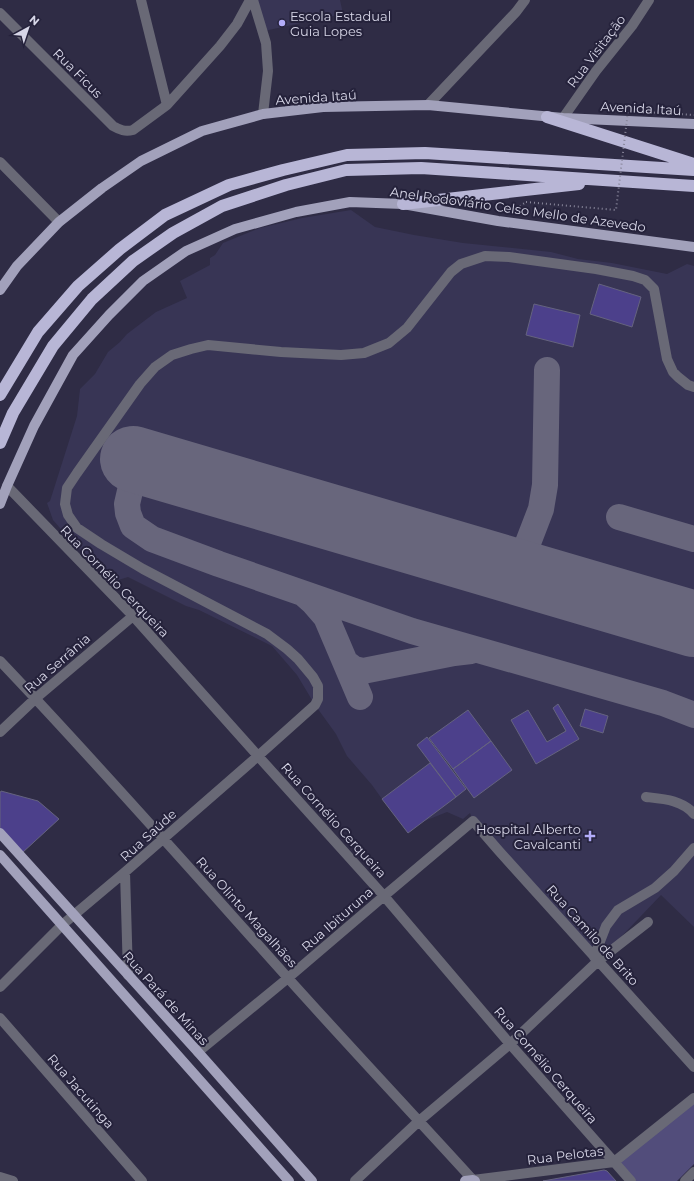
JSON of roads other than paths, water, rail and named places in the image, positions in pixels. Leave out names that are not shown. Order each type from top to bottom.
[{"type":"highway","points":[[547,116],[694,164]]},
{"type":"highway","points":[[0,395],[38,332],[78,286],[120,248],[165,214],[228,185],[283,170],[355,154],[425,152],[694,170]]},
{"type":"highway","name":"Anel Rodoviário Celso Mello de Azevedo","points":[[0,443],[13,413],[53,346],[92,299],[133,261],[173,233],[222,206],[286,185],[346,170],[421,168],[694,186]]},
{"type":"highway","points":[[403,204],[610,180]]},
{"type":"main road","name":"Avenida Itaú","points":[[0,290],[17,266],[59,222],[102,188],[141,161],[202,131],[263,114],[324,107],[428,105],[563,118],[694,124]]},
{"type":"main road","name":"Anel Rodoviário Celso Mello de Azevedo","points":[[0,504],[34,426],[73,355],[109,315],[143,281],[186,251],[235,229],[296,212],[350,202],[403,204],[498,221],[694,248]]},
{"type":"main road","name":"Rua Pará de Minas","points":[[0,833],[198,1052],[312,1181]]},
{"type":"main road","points":[[0,855],[289,1181]]},
{"type":"street","points":[[141,0],[167,105]]},
{"type":"street","points":[[167,105],[220,46],[237,24],[250,0]]},
{"type":"street","points":[[253,0],[266,43],[268,71],[263,114]]},
{"type":"street","points":[[428,105],[516,12],[525,0]]},
{"type":"street","name":"Rua Visitação","points":[[563,118],[596,71],[632,26],[649,0]]},
{"type":"street","name":"Rua Ficus","points":[[0,13],[113,126],[124,131],[133,130],[167,105]]},
{"type":"street","points":[[0,162],[59,222]]},
{"type":"street","name":"Rua Saúde","points":[[0,987],[62,926],[258,756],[315,705],[318,699],[318,686],[308,671],[287,649],[267,634],[143,569],[101,544],[76,528],[68,515],[65,504],[67,488],[140,384],[155,367],[172,355],[208,345],[281,352],[341,355],[364,353],[389,343],[407,328],[451,272],[461,264],[485,256],[509,257],[596,269],[633,276],[644,280],[654,289],[666,359],[673,372],[678,377],[688,385],[694,387]]},
{"type":"street","name":"Rua Cornélio Cerqueira","points":[[7,486],[133,616],[384,896],[510,1044],[631,1181]]},
{"type":"street","name":"Rua Serrânia","points":[[0,732],[36,698],[133,616]]},
{"type":"street","name":"Rua Olinto Magalhães","points":[[0,661],[36,698],[163,838],[288,978],[419,1121],[471,1181]]},
{"type":"street","points":[[646,797],[671,800],[688,808],[694,814]]},
{"type":"street","name":"Rua Ibituruna","points":[[198,1052],[288,978],[473,821]]},
{"type":"street","name":"Rua Camilo de Brito","points":[[473,821],[694,1066]]},
{"type":"street","points":[[596,959],[606,926],[618,910],[655,888],[674,871],[694,848]]},
{"type":"street","points":[[125,872],[128,975]]},
{"type":"street","points":[[355,1181],[419,1121],[510,1044],[596,959],[648,922]]},
{"type":"street","name":"Rua Jacutinga","points":[[0,1018],[142,1181]]},
{"type":"street","name":"Rua Pelotas","points":[[471,1181],[614,1162],[694,1098]]},
{"type":"street","points":[[685,1181],[694,1172]]},
{"type":"street","points":[[0,1177],[13,1181]]},
{"type":"place","name":"Escola Estadual Guia Lopes","points":[[282,23]]},
{"type":"place","name":"Hospital Alberto Cavalcanti","points":[[590,836]]}]
